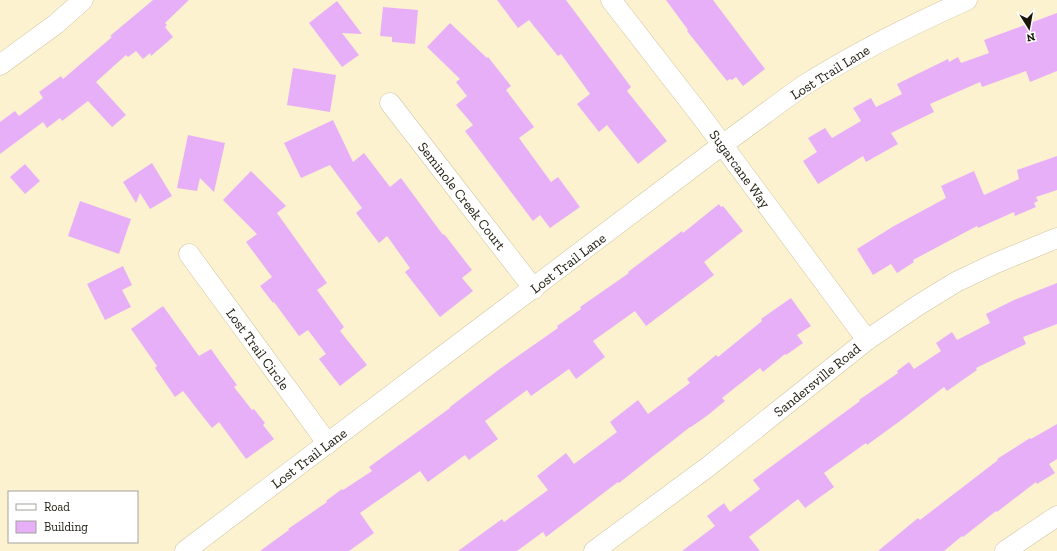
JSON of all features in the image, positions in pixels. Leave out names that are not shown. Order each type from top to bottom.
[{"type":"street","points":[[0,65],[56,24],[84,0]]},
{"type":"street","name":"Sugarcane Way","points":[[611,0],[701,116],[867,340]]},
{"type":"street","name":"Lost Trail Lane","points":[[185,551],[534,289],[722,145],[803,86],[944,4],[967,0]]},
{"type":"street","name":"Seminole Creek Court","points":[[390,103],[534,289]]},
{"type":"street","name":"Sandersville Road","points":[[594,551],[710,466],[867,340],[956,282],[996,263],[1057,238]]},
{"type":"street","name":"Lost Trail Circle","points":[[189,254],[328,444]]},
{"type":"street","points":[[1005,551],[1057,516]]},
{"type":"building","points":[[153,0],[189,0],[165,23],[167,25],[165,27],[173,37],[151,56],[150,53],[143,59],[136,51],[128,57],[126,55],[96,82],[126,115],[112,127],[88,101],[62,121],[60,118],[47,128],[43,122],[0,154],[0,122],[15,111],[19,116],[43,98],[39,92],[61,76],[63,79],[112,37],[110,36]]},
{"type":"building","points":[[497,0],[566,0],[631,87],[627,91],[667,141],[638,164],[607,125],[599,132],[577,104],[590,94],[561,54],[558,56],[529,20],[518,28]]},
{"type":"building","points":[[666,0],[713,0],[765,69],[743,86],[736,77],[727,81],[687,31],[688,30]]},
{"type":"building","points":[[337,1],[362,34],[342,33],[359,55],[342,67],[309,23]]},
{"type":"building","points":[[383,7],[418,10],[415,44],[392,42],[392,37],[380,36]]},
{"type":"building","points":[[1057,13],[1057,71],[1030,82],[1026,71],[982,87],[980,82],[930,104],[934,112],[891,133],[898,144],[866,162],[863,156],[818,184],[803,161],[817,152],[808,138],[825,128],[832,138],[861,121],[853,108],[871,98],[876,107],[902,94],[897,84],[948,59],[949,62],[958,57],[961,63],[989,53],[984,40]]},
{"type":"building","points":[[450,23],[487,58],[488,57],[511,86],[506,90],[534,127],[519,138],[551,182],[558,177],[580,207],[550,228],[540,215],[533,221],[465,131],[473,125],[456,105],[467,96],[456,82],[460,79],[427,47]]},
{"type":"building","points":[[293,68],[336,75],[330,112],[287,105]]},
{"type":"building","points":[[333,120],[353,162],[364,153],[390,187],[401,178],[443,235],[444,234],[472,270],[462,278],[473,291],[440,317],[405,272],[410,268],[387,236],[379,243],[356,213],[362,208],[330,165],[301,178],[284,143]]},
{"type":"building","points":[[188,135],[225,143],[214,192],[200,178],[197,191],[177,188]]},
{"type":"building","points":[[1057,156],[1057,190],[1036,197],[1038,201],[1034,203],[1036,207],[1015,216],[1014,212],[978,228],[977,226],[913,260],[914,262],[897,273],[891,264],[873,275],[857,249],[894,226],[946,198],[941,186],[974,171],[984,195],[1019,179],[1017,170]]},
{"type":"building","points":[[152,163],[172,196],[150,209],[140,193],[136,203],[123,182]]},
{"type":"building","points":[[25,164],[40,181],[25,194],[10,177]]},
{"type":"building","points":[[251,171],[286,206],[277,213],[327,283],[317,290],[344,327],[340,331],[367,365],[340,386],[319,359],[326,354],[308,330],[299,336],[260,286],[272,277],[246,242],[257,234],[223,200]]},
{"type":"building","points":[[80,201],[131,219],[119,254],[68,236]]},
{"type":"building","points":[[719,204],[721,207],[723,206],[743,231],[704,262],[714,275],[646,326],[635,311],[593,341],[605,357],[576,379],[569,369],[531,396],[527,390],[485,421],[498,439],[469,460],[465,455],[428,482],[420,471],[360,513],[374,533],[349,551],[260,551],[289,530],[288,529],[327,502],[326,501],[342,489],[343,490],[372,471],[369,467],[450,408],[501,368],[558,328],[557,326],[581,309],[580,307],[629,273],[628,272],[682,231],[683,233]]},
{"type":"building","points":[[123,266],[132,285],[122,290],[131,307],[105,320],[87,284]]},
{"type":"building","points":[[1057,283],[1057,324],[1023,337],[1026,344],[976,368],[977,370],[947,391],[944,387],[867,445],[866,443],[824,473],[834,487],[805,508],[798,499],[749,537],[760,551],[682,551],[715,526],[707,516],[724,503],[730,512],[760,489],[753,480],[860,401],[859,400],[898,373],[897,371],[909,362],[914,369],[941,351],[936,343],[952,332],[957,340],[990,323],[986,314],[1014,300]]},
{"type":"building","points":[[791,298],[811,326],[797,335],[803,343],[786,355],[785,354],[763,372],[760,368],[722,398],[725,401],[708,415],[690,427],[619,483],[618,482],[546,537],[543,532],[517,551],[458,551],[502,519],[504,522],[548,490],[537,476],[566,453],[574,464],[617,432],[610,422],[638,400],[648,414],[690,383],[687,379],[716,355],[718,357],[762,321],[761,319]]},
{"type":"building","points":[[163,306],[199,356],[211,349],[237,385],[234,387],[252,410],[254,409],[265,423],[263,425],[274,439],[246,459],[219,422],[212,428],[183,391],[175,397],[155,368],[157,366],[131,329]]},
{"type":"building","points":[[1057,424],[1057,459],[1049,464],[1055,473],[1037,484],[1036,482],[963,537],[962,536],[944,551],[878,551],[918,518],[920,520],[998,460],[997,459],[1030,438],[1031,439]]}]
